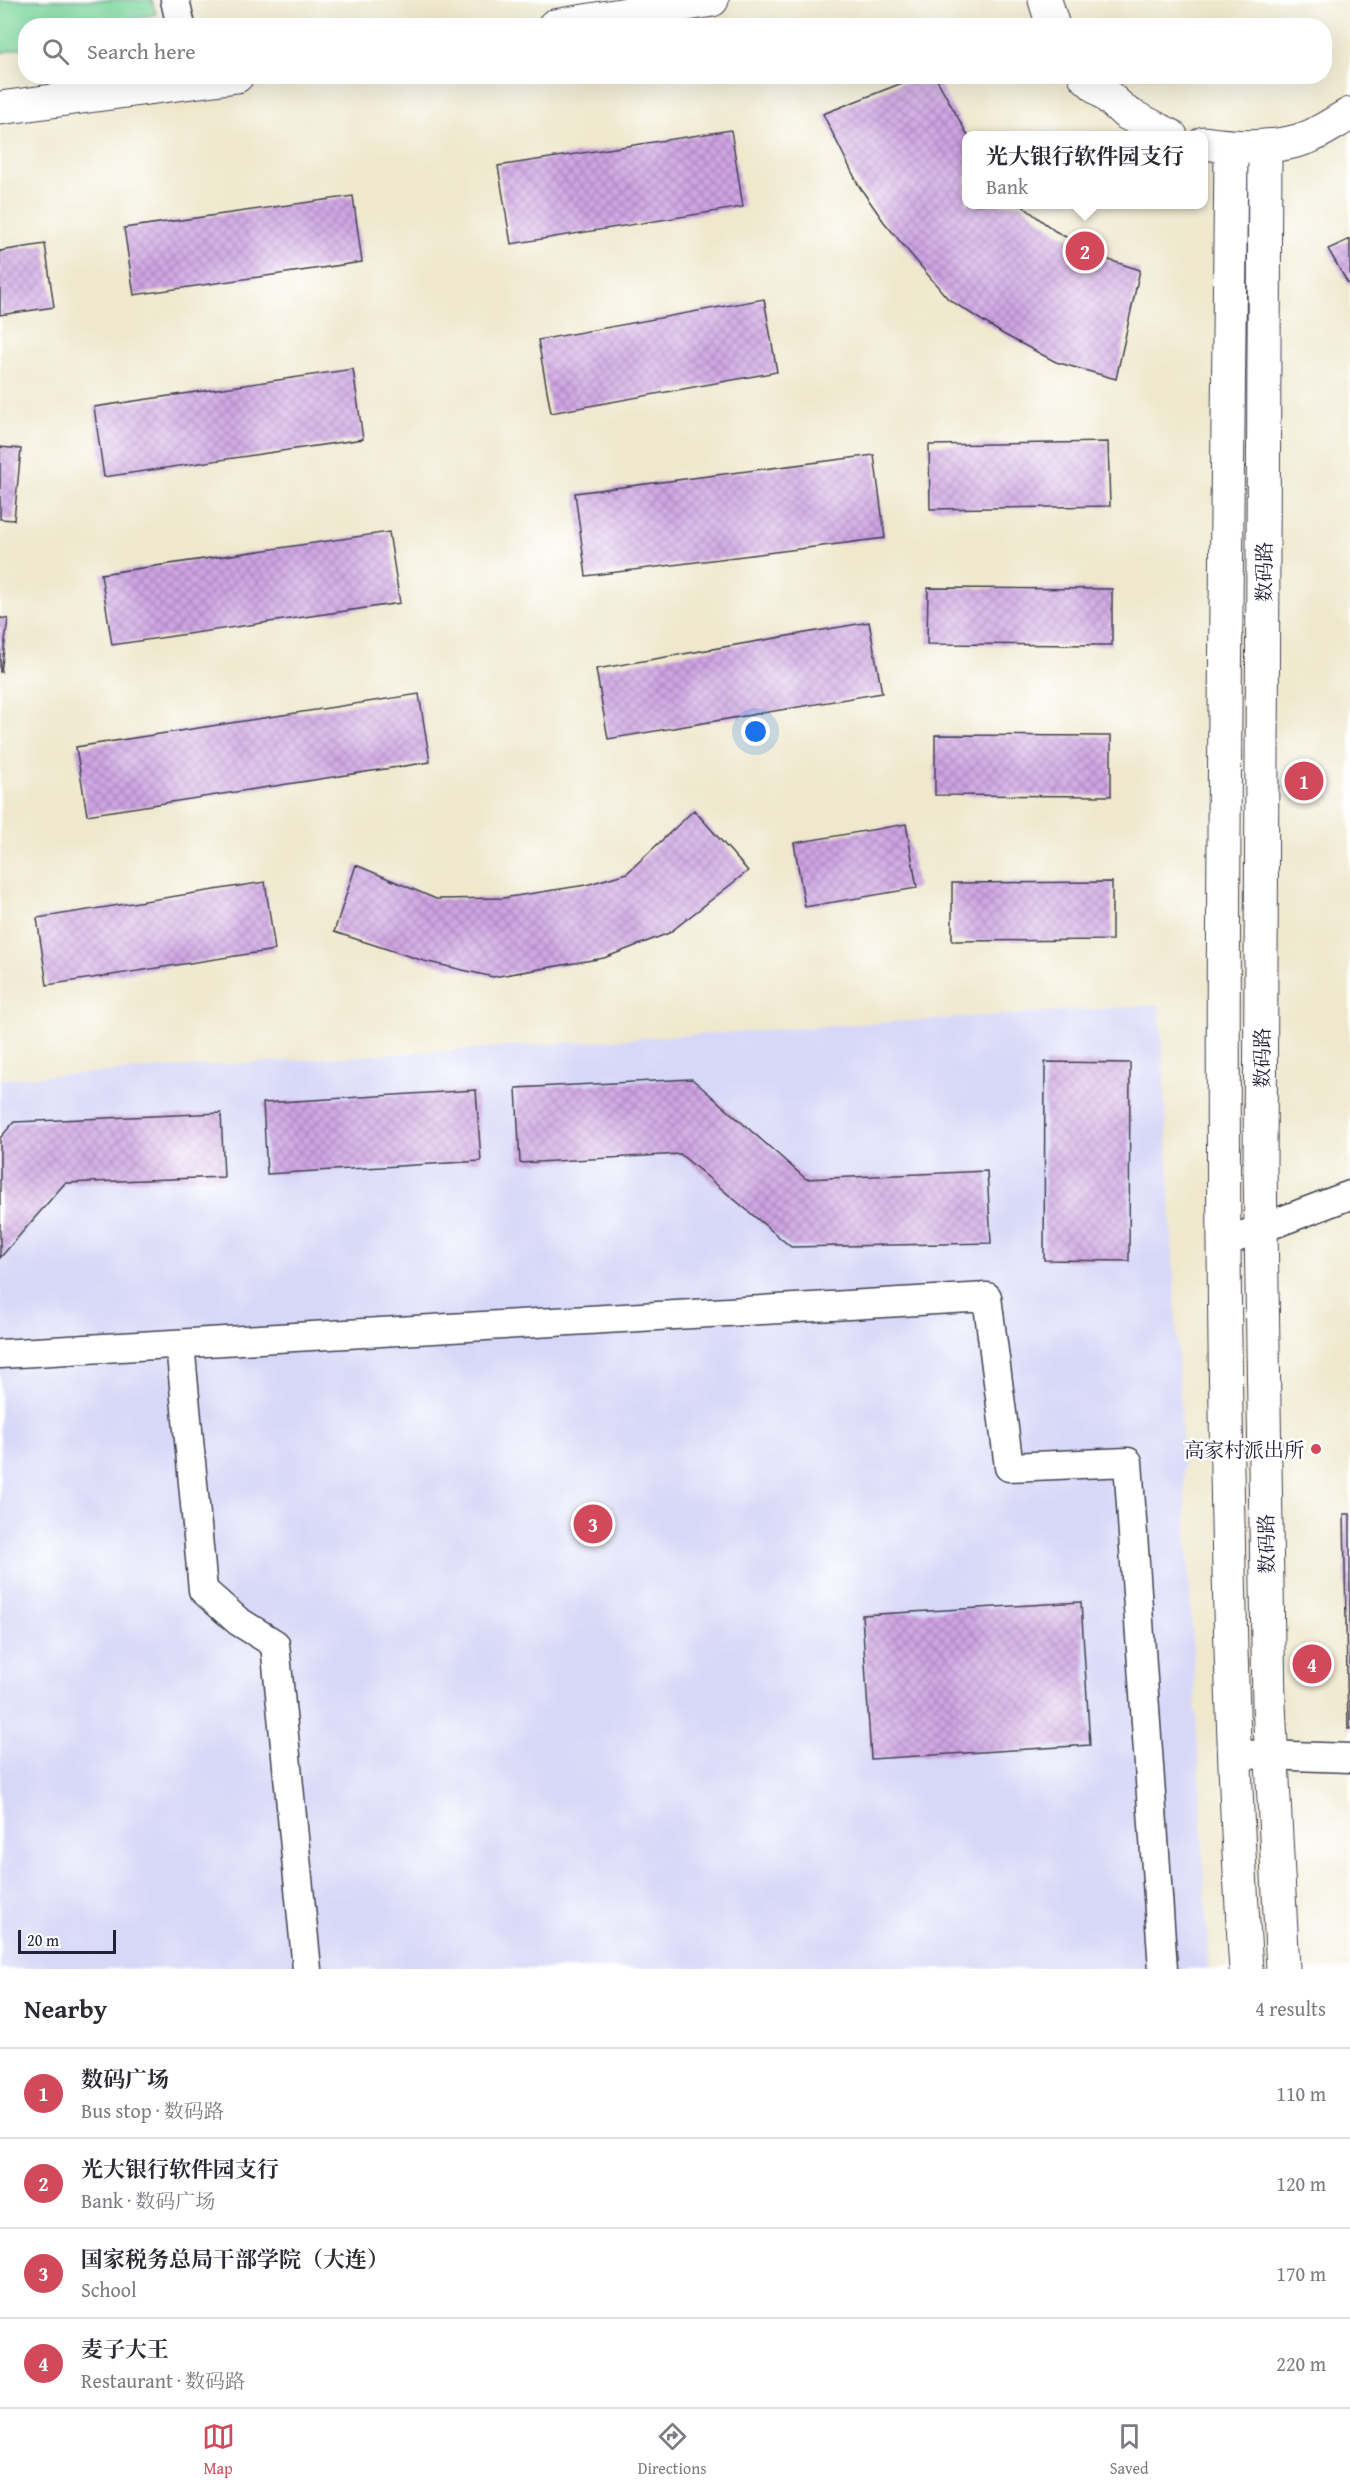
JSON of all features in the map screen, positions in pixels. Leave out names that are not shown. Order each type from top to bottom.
[{"type":"main road","points":[[603,18],[712,0]]},
{"type":"main road","points":[[0,108],[166,84]]},
{"type":"main road","points":[[1094,84],[1126,113],[1163,131]]},
{"type":"main road","points":[[1217,145],[1265,146],[1309,137],[1350,114]]},
{"type":"main road","name":"数码路","points":[[1217,145],[1223,1243],[1233,1754],[1246,1969]]},
{"type":"main road","name":"数码路","points":[[1265,146],[1262,1228],[1271,1755],[1283,1969]]},
{"type":"street","points":[[175,0],[179,18]]},
{"type":"street","points":[[1223,1243],[1350,1195]]},
{"type":"street","points":[[0,1354],[987,1297],[1009,1467],[1128,1462],[1163,1969]]},
{"type":"street","points":[[180,1344],[203,1590],[238,1621],[275,1644],[308,1969]]},
{"type":"street","points":[[1233,1754],[1350,1758]]},
{"type":"shaded area","points":[[1160,1005],[1209,1969],[0,1969],[0,1079]]},
{"type":"green space","points":[[0,0],[152,0],[156,14],[139,18],[18,18],[18,49],[0,53]]},
{"type":"building","points":[[900,84],[939,84],[965,131],[962,131],[962,209],[1026,209],[1055,231],[1106,259],[1140,270],[1116,379],[1056,362],[1003,334],[948,299],[884,222],[859,186],[823,114]]},
{"type":"building","points":[[731,130],[743,207],[511,244],[498,166]]},
{"type":"building","points":[[353,196],[362,262],[134,295],[124,228]]},
{"type":"building","points":[[1350,239],[1350,287],[1328,249]]},
{"type":"building","points":[[45,244],[54,307],[0,315],[0,251]]},
{"type":"building","points":[[764,299],[777,372],[551,413],[538,340]]},
{"type":"building","points":[[353,369],[363,439],[104,477],[94,407]]},
{"type":"building","points":[[1108,442],[1110,506],[930,509],[929,445]]},
{"type":"building","points":[[0,447],[21,449],[14,520],[0,519]]},
{"type":"building","points":[[874,455],[885,538],[586,576],[575,493]]},
{"type":"building","points":[[389,532],[400,603],[112,645],[101,574]]},
{"type":"building","points":[[928,588],[1112,589],[1112,645],[927,644]]},
{"type":"building","points":[[0,618],[8,619],[1,672],[0,672]]},
{"type":"building","points":[[869,622],[882,693],[608,739],[596,669]]},
{"type":"building","points":[[419,694],[430,762],[87,815],[76,747]]},
{"type":"building","points":[[935,735],[1111,736],[1111,796],[935,795]]},
{"type":"building","points":[[694,810],[748,871],[669,933],[604,958],[493,977],[424,961],[334,932],[356,865],[436,899],[503,898],[586,885],[627,873]]},
{"type":"building","points":[[906,824],[917,888],[805,907],[794,843]]},
{"type":"building","points":[[265,882],[275,950],[47,985],[37,918]]},
{"type":"building","points":[[1112,882],[1112,940],[952,941],[952,883]]},
{"type":"building","points":[[1045,1062],[1130,1063],[1129,1261],[1044,1260]]},
{"type":"building","points":[[692,1079],[806,1179],[987,1171],[991,1243],[791,1247],[680,1154],[520,1163],[516,1088]]},
{"type":"building","points":[[476,1090],[481,1161],[267,1174],[263,1103]]},
{"type":"building","points":[[221,1113],[224,1177],[65,1183],[0,1258],[0,1138],[14,1122]]},
{"type":"building","points":[[1344,1514],[1350,1514],[1350,1729],[1348,1729]]},
{"type":"building","points":[[1081,1602],[1090,1745],[871,1759],[862,1615]]},
{"type":"place","name":"光大银行软件园支行","points":[[1085,251]]},
{"type":"place","name":"数码广场","points":[[1304,781]]},
{"type":"place","name":"高家村派出所","points":[[1316,1449]]},
{"type":"place","name":"国家税务总局干部学院（大连）","points":[[593,1524]]},
{"type":"place","name":"麦子大王","points":[[1312,1664]]}]
